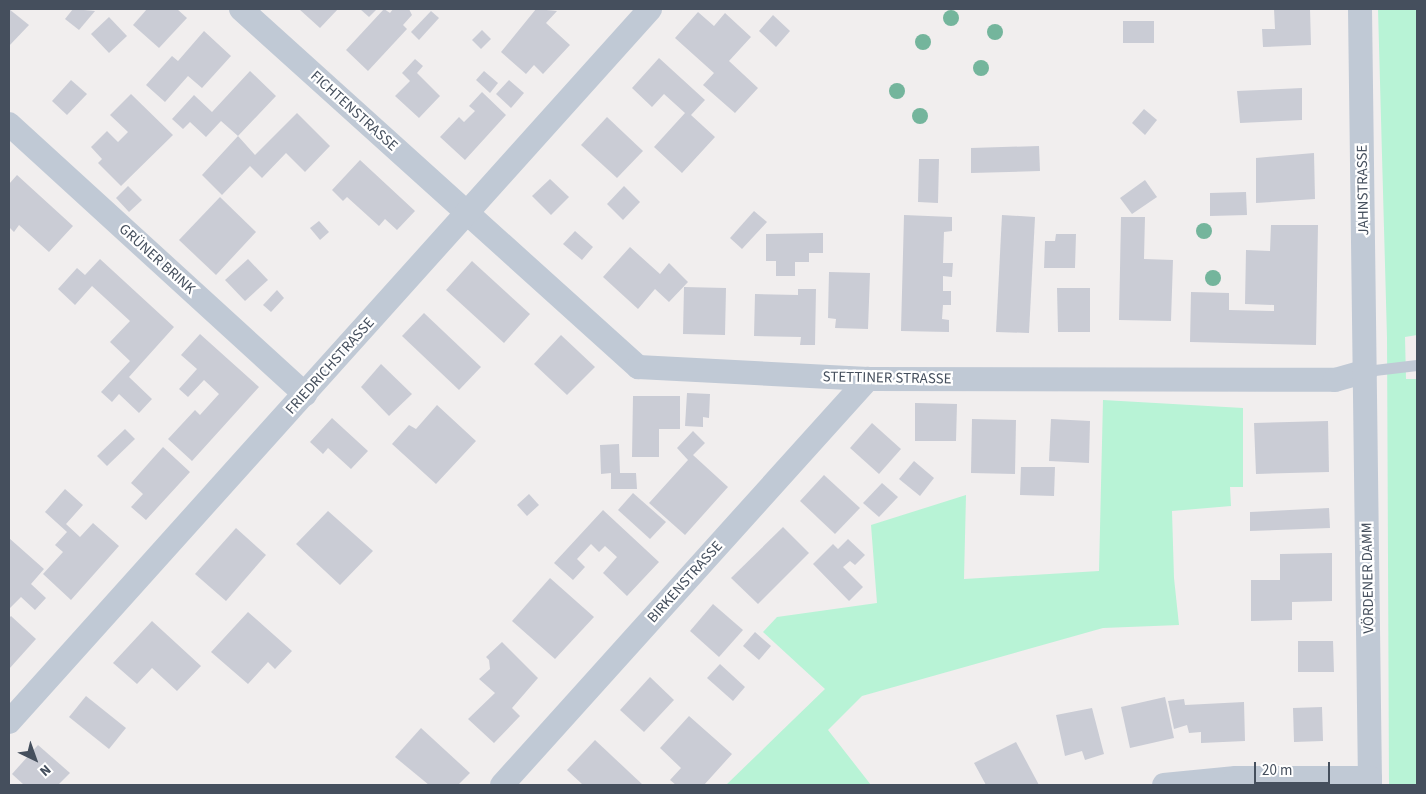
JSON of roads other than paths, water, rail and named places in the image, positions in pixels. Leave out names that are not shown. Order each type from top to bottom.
[{"type":"street","name":"FICHTENSTRASSE","points":[[241,9],[467,214]]},
{"type":"street","name":"FRIEDRICHSTRASSE","points":[[9,722],[650,9]]},
{"type":"street","name":"JAHNSTRASSE","points":[[1360,9],[1366,371]]},
{"type":"street","name":"GRÜNER BRINK","points":[[9,124],[305,394]]},
{"type":"street","name":"STETTINER STRASSE","points":[[467,214],[638,367],[868,379],[1335,380],[1366,371]]},
{"type":"street","name":"VÖRDENER DAMM","points":[[1366,371],[1370,781]]},
{"type":"street","name":"BIRKENSTRASSE","points":[[502,785],[868,379]]},
{"type":"street","points":[[1164,785],[1236,778],[1370,781]]},
{"type":"lane","points":[[1366,371],[1417,365]]}]
